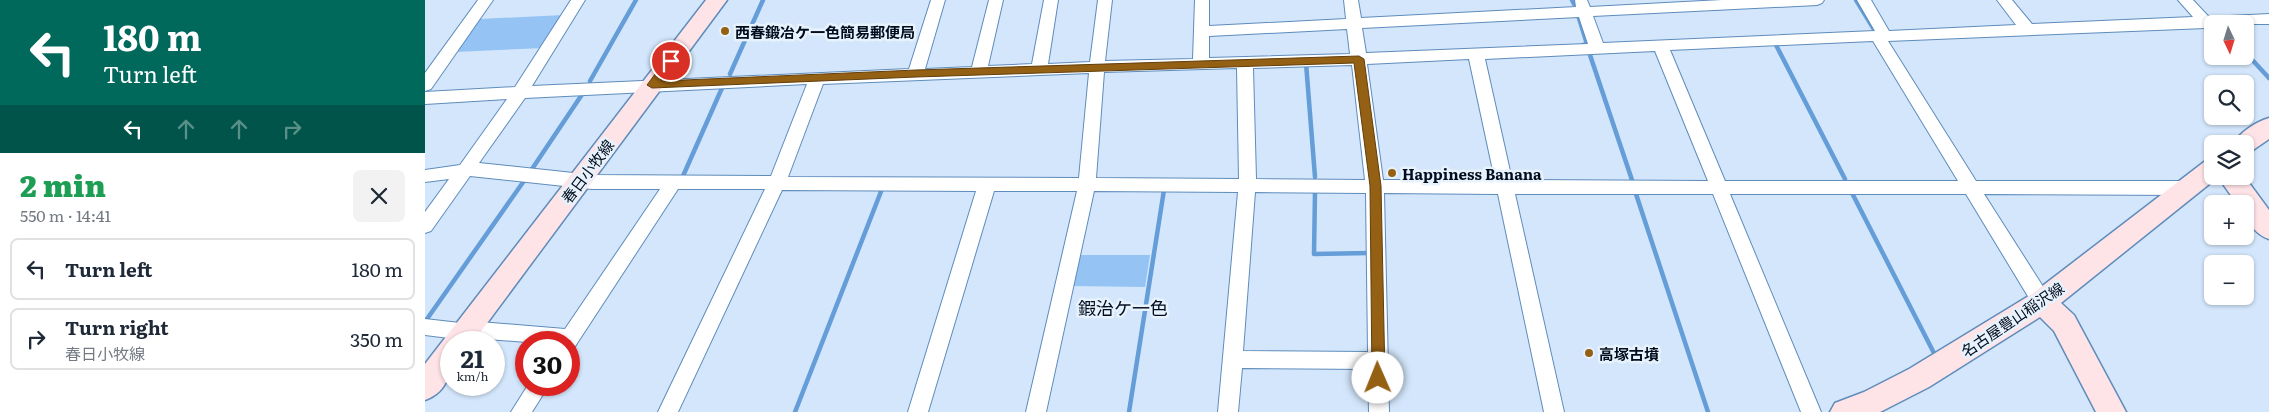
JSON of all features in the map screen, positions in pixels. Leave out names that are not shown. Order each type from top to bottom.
[{"type":"main road","name":"春日小牧線","points":[[465,331],[717,0]]},
{"type":"main road","points":[[2254,137],[2269,126]]},
{"type":"main road","name":"名古屋豊山稲沢線","points":[[1845,412],[1874,401],[1919,378],[2043,302],[2204,174]]},
{"type":"main road","points":[[2237,185],[2269,228]]},
{"type":"main road","points":[[2043,302],[2064,324],[2111,412]]},
{"type":"main road","name":"春日小牧線","points":[[425,387],[440,366]]},
{"type":"street","points":[[425,85],[486,0]]},
{"type":"street","points":[[425,226],[520,92],[578,0]]},
{"type":"street","points":[[916,73],[938,0]]},
{"type":"street","points":[[979,71],[996,0]]},
{"type":"street","points":[[1039,69],[1051,0]]},
{"type":"street","points":[[1036,412],[1087,185],[1105,0]]},
{"type":"street","points":[[1201,65],[1203,0]]},
{"type":"street","points":[[1351,0],[1375,186],[1379,412]]},
{"type":"street","points":[[1202,32],[1355,24],[1582,6],[1817,0]]},
{"type":"street","points":[[1864,0],[1881,36],[2043,302]]},
{"type":"street","points":[[2004,0],[2028,30]]},
{"type":"street","points":[[2185,0],[2204,21]]},
{"type":"street","points":[[1582,6],[1597,48]]},
{"type":"street","points":[[2254,20],[2269,19]]},
{"type":"street","points":[[425,98],[916,73],[1359,59],[2204,23]]},
{"type":"street","points":[[1661,46],[1811,412]]},
{"type":"street","points":[[1476,54],[1554,412]]},
{"type":"street","points":[[1228,412],[1247,186],[1245,63]]},
{"type":"street","points":[[668,412],[777,183],[817,78]]},
{"type":"street","points":[[425,176],[465,170],[527,174],[579,181],[673,183],[2185,188]]},
{"type":"street","points":[[575,331],[673,183]]},
{"type":"street","points":[[918,412],[987,184]]},
{"type":"street","points":[[425,327],[440,332]]},
{"type":"street","points":[[1232,359],[1378,360]]},
{"type":"street","points":[[521,412],[532,396]]},
{"type":"shaded area","points":[[564,15],[543,48],[455,52],[479,19]]},
{"type":"shaded area","points":[[1077,255],[1150,255],[1145,287],[1070,286]]},
{"type":"waterway","points":[[590,81],[636,0]]},
{"type":"waterway","points":[[730,74],[763,0]]},
{"type":"waterway","points":[[1572,0],[1574,4]]},
{"type":"waterway","points":[[1856,0],[1875,31]]},
{"type":"waterway","points":[[1579,18],[1587,44],[1583,45]]},
{"type":"waterway","points":[[1775,43],[1845,179]]},
{"type":"waterway","points":[[1589,52],[1632,180]]},
{"type":"waterway","points":[[2254,62],[2269,78]]},
{"type":"waterway","points":[[1306,63],[1315,177]]},
{"type":"waterway","points":[[683,176],[722,88]]},
{"type":"waterway","points":[[532,169],[583,93]]},
{"type":"waterway","points":[[427,319],[526,178]]},
{"type":"waterway","points":[[795,412],[882,189]]},
{"type":"waterway","points":[[1129,412],[1164,190]]},
{"type":"waterway","points":[[1315,192],[1314,254],[1370,253]]},
{"type":"waterway","points":[[1852,193],[1936,357]]},
{"type":"waterway","points":[[1636,194],[1708,412]]},
{"type":"place","name":"西春鍛冶ケ一色簡易郵便局","points":[[725,31]]},
{"type":"place","name":"Happiness Banana","points":[[1392,173]]},
{"type":"place","name":"高塚古墳","points":[[1589,353]]},
{"type":"district","name":"鍜治ケ一色","points":[[1123,307]]},
{"type":"route","points":[[671,61],[652,85],[916,73],[1359,59],[1375,186],[1378,378]]}]
